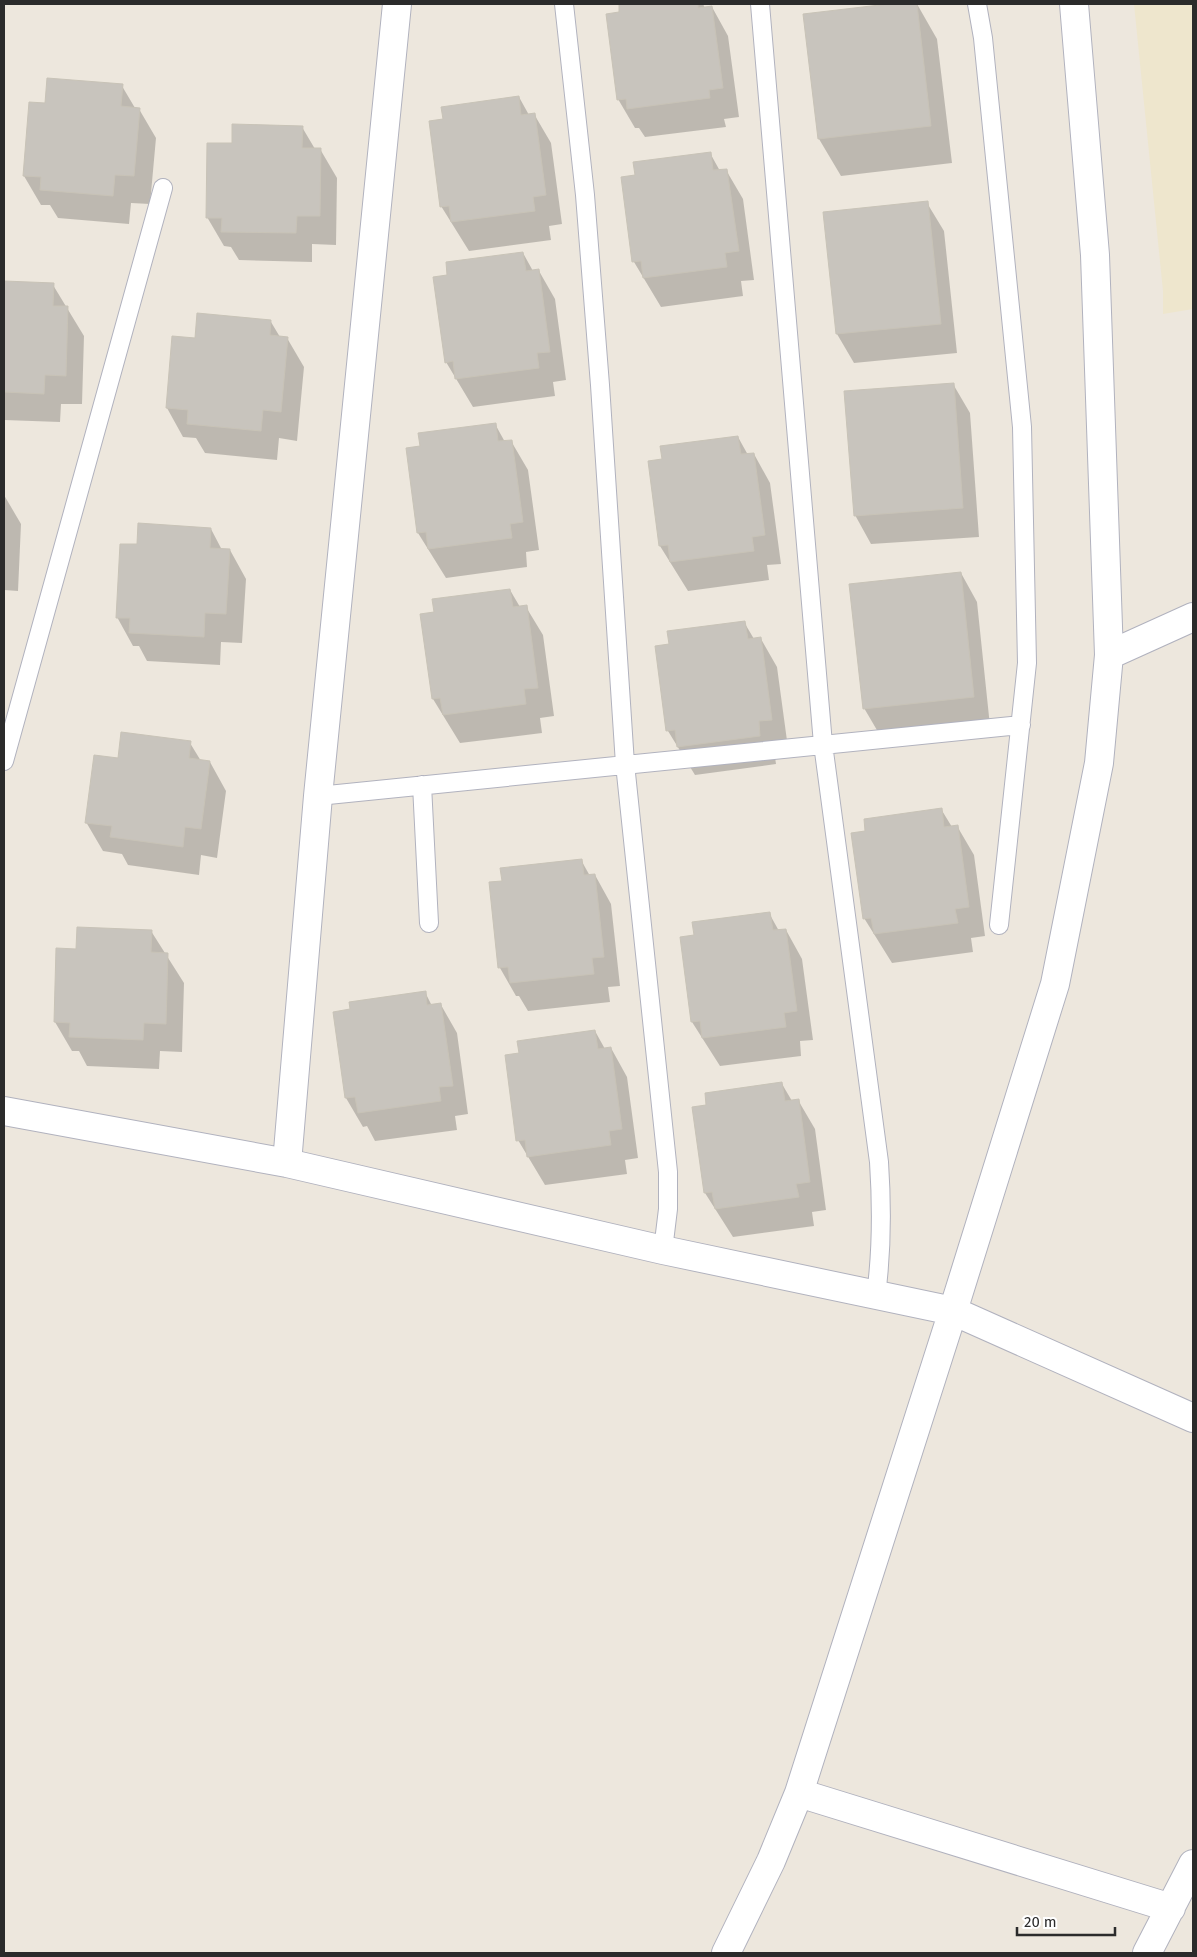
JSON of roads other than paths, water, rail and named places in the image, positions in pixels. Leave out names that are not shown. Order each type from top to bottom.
[{"type":"street","points":[[287,1163],[318,796],[397,4]]},
{"type":"street","points":[[726,1953],[771,1861],[799,1793],[954,1311],[1055,984],[1099,763],[1109,655],[1095,255],[1074,4]]},
{"type":"street","points":[[1109,655],[1193,616]]},
{"type":"street","points":[[4,1111],[287,1163],[663,1250],[954,1311],[1193,1418]]},
{"type":"street","points":[[799,1793],[1171,1908]]},
{"type":"street","points":[[1146,1953],[1193,1864]]},
{"type":"lane","points":[[564,4],[585,195],[600,385],[625,764],[668,1172],[668,1209],[663,1250]]},
{"type":"lane","points":[[760,4],[823,744],[879,1162],[882,1204],[881,1246],[876,1295]]},
{"type":"lane","points":[[977,4],[983,38],[1022,427],[1026,663],[999,925]]},
{"type":"lane","points":[[4,761],[162,188]]},
{"type":"lane","points":[[318,796],[1021,725]]},
{"type":"lane","points":[[422,785],[429,923]]}]
